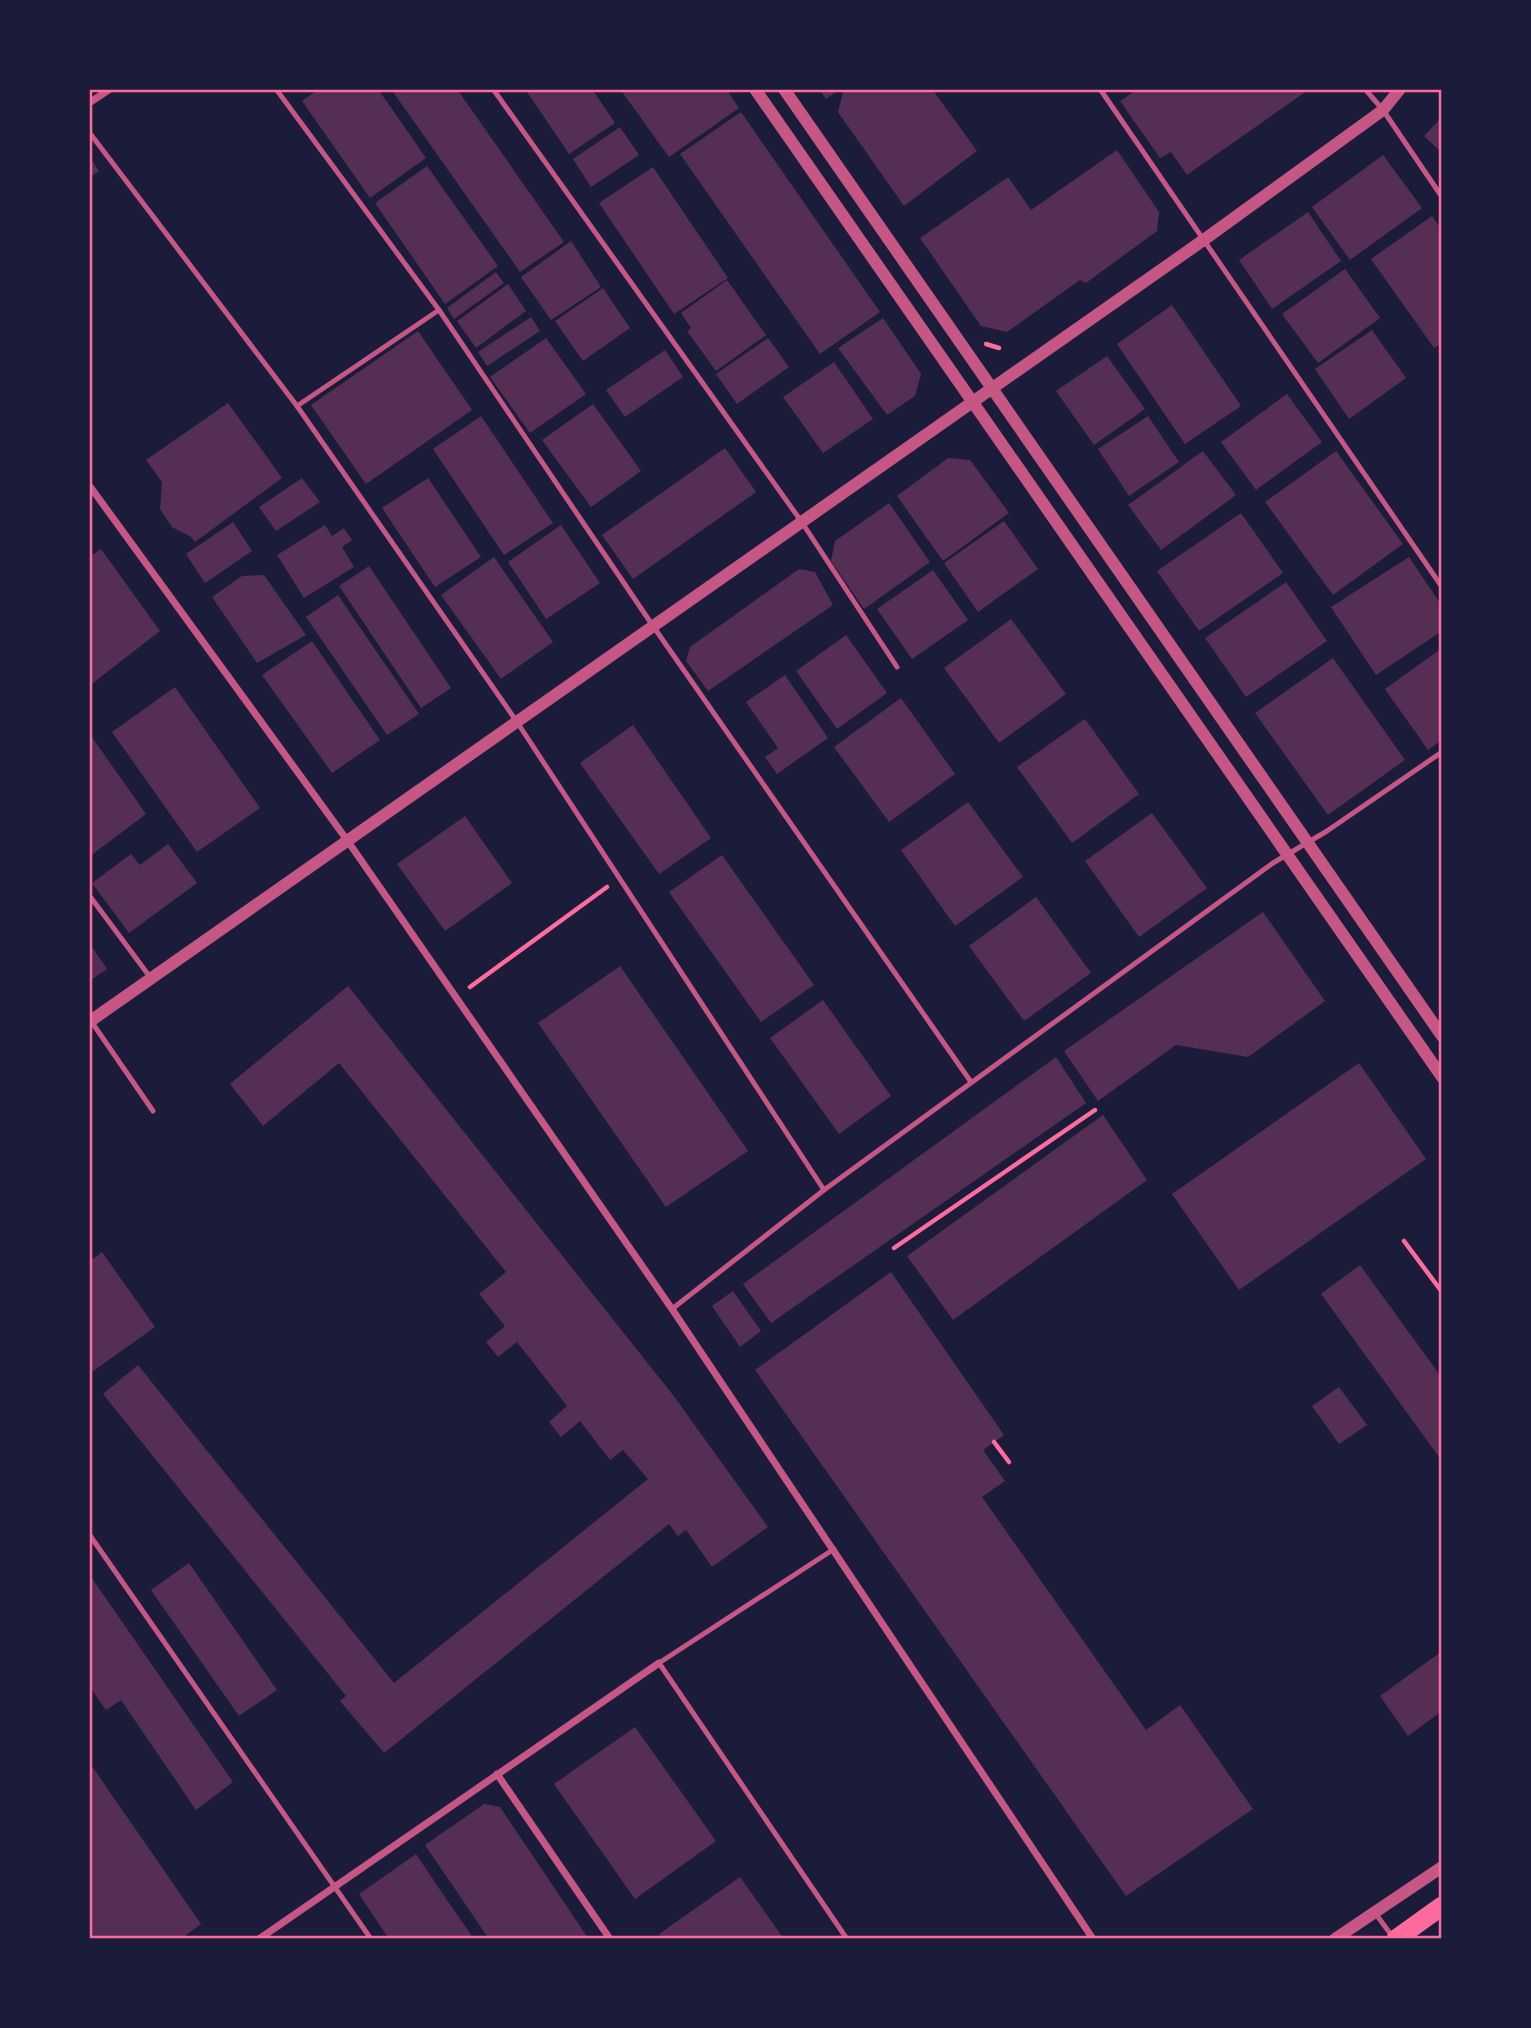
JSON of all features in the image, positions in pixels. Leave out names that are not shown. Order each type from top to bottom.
[{"type":"highway","points":[[1395,1939],[1442,1906]]},
{"type":"street","points":[[89,103],[110,89]]},
{"type":"street","points":[[755,89],[1442,1077]]},
{"type":"street","points":[[784,89],[1442,1035]]},
{"type":"street","points":[[90,1022],[150,977],[1205,239],[1383,110],[1400,89]]},
{"type":"street","points":[[91,491],[347,840],[672,1309],[1093,1939]]},
{"type":"street","points":[[259,1939],[659,1663]]},
{"type":"street","points":[[497,1774],[611,1939]]},
{"type":"street","points":[[1335,1939],[1442,1867]]},
{"type":"lane","points":[[276,89],[439,310],[653,626],[971,1082]]},
{"type":"lane","points":[[492,89],[801,522],[897,667]]},
{"type":"lane","points":[[1100,89],[1442,587]]},
{"type":"lane","points":[[1365,89],[1383,110],[1442,197]]},
{"type":"lane","points":[[89,131],[297,406],[517,722],[824,1190]]},
{"type":"lane","points":[[297,406],[439,310]]},
{"type":"lane","points":[[672,1309],[824,1190],[1273,863],[1288,856],[1306,841],[1327,831],[1442,752]]},
{"type":"lane","points":[[89,895],[150,977]]},
{"type":"lane","points":[[90,1022],[153,1111]]},
{"type":"lane","points":[[89,1534],[371,1939]]},
{"type":"lane","points":[[834,1549],[659,1663],[847,1939]]},
{"type":"lane","points":[[1373,1912],[1395,1939]]},
{"type":"path","points":[[456,997],[620,879]]},
{"type":"path","points":[[894,1248],[1095,1111]]},
{"type":"path","points":[[1404,1241],[1442,1292]]},
{"type":"path","points":[[994,1442],[1009,1462]]},
{"type":"building","points":[[319,89],[378,89],[426,158],[370,198],[302,101]]},
{"type":"building","points":[[391,89],[457,89],[564,242],[520,272]]},
{"type":"building","points":[[525,89],[592,89],[615,123],[569,154]]},
{"type":"building","points":[[620,89],[726,89],[739,108],[669,157]]},
{"type":"building","points":[[819,89],[840,89],[826,99]]},
{"type":"building","points":[[847,89],[932,89],[977,151],[904,206],[838,112],[843,92]]},
{"type":"building","points":[[1138,89],[1301,89],[1304,93],[1187,175],[1171,152],[1160,158],[1120,101]]},
{"type":"building","points":[[741,112],[880,312],[820,354],[680,154]]},
{"type":"building","points":[[1442,117],[1442,153],[1424,136]]},
{"type":"building","points":[[620,127],[639,155],[591,187],[573,159]]},
{"type":"building","points":[[1117,150],[1159,212],[1157,231],[1086,283],[1080,280],[1007,332],[981,326],[920,238],[1008,177],[1031,210]]},
{"type":"building","points":[[1383,155],[1422,208],[1350,260],[1312,207]]},
{"type":"building","points":[[89,156],[99,171],[89,178]]},
{"type":"building","points":[[427,166],[498,266],[445,304],[375,203]]},
{"type":"building","points":[[653,167],[728,278],[674,314],[599,203]]},
{"type":"building","points":[[1308,212],[1341,261],[1272,309],[1239,260]]},
{"type":"building","points":[[1432,216],[1442,230],[1442,343],[1434,348],[1371,259]]},
{"type":"building","points":[[571,241],[601,287],[551,320],[521,277]]},
{"type":"building","points":[[1345,269],[1380,318],[1318,363],[1282,314]]},
{"type":"building","points":[[496,272],[504,283],[454,319],[447,308]]},
{"type":"building","points":[[727,280],[766,335],[716,371],[687,331],[691,328],[681,313]]},
{"type":"building","points":[[508,284],[526,311],[476,348],[457,321]]},
{"type":"building","points":[[603,288],[630,328],[583,361],[555,321]]},
{"type":"building","points":[[1172,305],[1241,406],[1185,444],[1117,344]]},
{"type":"building","points":[[531,317],[540,331],[487,366],[478,352]]},
{"type":"building","points":[[883,318],[921,374],[915,396],[887,415],[838,348]]},
{"type":"building","points":[[1372,330],[1406,378],[1349,419],[1315,369]]},
{"type":"building","points":[[418,331],[472,410],[366,484],[311,405]]},
{"type":"building","points":[[546,338],[586,394],[530,433],[490,377]]},
{"type":"building","points":[[768,338],[789,367],[737,404],[716,374]]},
{"type":"building","points":[[665,350],[683,377],[625,417],[606,390]]},
{"type":"building","points":[[1107,356],[1145,409],[1094,445],[1056,391]]},
{"type":"building","points":[[834,362],[873,419],[823,453],[783,397]]},
{"type":"building","points":[[1287,394],[1322,442],[1256,490],[1221,442]]},
{"type":"building","points":[[228,403],[282,478],[195,542],[172,527],[160,509],[162,482],[146,460]]},
{"type":"building","points":[[593,404],[641,471],[591,507],[542,440]]},
{"type":"building","points":[[481,416],[553,523],[504,555],[433,449]]},
{"type":"building","points":[[1148,416],[1179,462],[1129,496],[1098,449]]},
{"type":"building","points":[[725,448],[756,492],[633,579],[602,535]]},
{"type":"building","points":[[1203,451],[1236,495],[1161,550],[1128,505]]},
{"type":"building","points":[[1336,451],[1403,544],[1333,595],[1265,502]]},
{"type":"building","points":[[948,458],[970,460],[1009,513],[943,561],[897,496]]},
{"type":"building","points":[[302,478],[320,502],[276,531],[259,507]]},
{"type":"building","points":[[428,478],[481,557],[435,587],[382,508]]},
{"type":"building","points":[[889,503],[930,562],[864,609],[831,561],[835,541]]},
{"type":"building","points":[[1241,513],[1283,573],[1199,631],[1157,571]]},
{"type":"building","points":[[1004,521],[1038,569],[978,612],[944,563]]},
{"type":"building","points":[[233,522],[252,551],[205,583],[186,554]]},
{"type":"building","points":[[325,525],[332,536],[344,528],[352,540],[342,547],[354,567],[304,598],[277,555]]},
{"type":"building","points":[[561,525],[600,583],[546,619],[508,562]]},
{"type":"building","points":[[101,549],[160,631],[89,686],[89,557]]},
{"type":"building","points":[[494,557],[553,642],[501,679],[441,595]]},
{"type":"building","points":[[1409,557],[1442,606],[1442,631],[1376,675],[1331,607]]},
{"type":"building","points":[[369,566],[451,688],[421,708],[339,586]]},
{"type":"building","points":[[799,569],[815,572],[833,605],[708,691],[686,661],[690,647]]},
{"type":"building","points":[[933,570],[968,620],[912,659],[877,609]]},
{"type":"building","points":[[264,575],[306,635],[257,663],[212,597],[242,576]]},
{"type":"building","points":[[1286,582],[1327,641],[1246,697],[1205,638]]},
{"type":"building","points":[[338,595],[419,714],[387,735],[306,617]]},
{"type":"building","points":[[1011,619],[1066,694],[999,743],[944,668]]},
{"type":"building","points":[[846,635],[887,693],[837,729],[796,671]]},
{"type":"building","points":[[312,641],[380,740],[332,773],[262,675]]},
{"type":"building","points":[[1442,648],[1442,740],[1428,750],[1385,689]]},
{"type":"building","points":[[1333,658],[1405,760],[1328,815],[1255,713]]},
{"type":"building","points":[[785,675],[828,738],[777,774],[765,757],[778,748],[746,702]]},
{"type":"building","points":[[175,687],[260,808],[197,852],[112,732]]},
{"type":"building","points":[[901,698],[955,774],[889,822],[834,747]]},
{"type":"building","points":[[1085,719],[1139,794],[1072,843],[1017,767]]},
{"type":"building","points":[[633,725],[711,838],[659,874],[580,763]]},
{"type":"building","points":[[89,733],[146,814],[89,857]]},
{"type":"building","points":[[968,802],[1023,877],[955,926],[901,850]]},
{"type":"building","points":[[1152,813],[1207,888],[1139,937],[1085,861]]},
{"type":"building","points":[[465,816],[512,883],[445,931],[397,864]]},
{"type":"building","points":[[168,844],[197,883],[129,933],[92,883],[131,854],[140,865]]},
{"type":"building","points":[[722,855],[814,985],[761,1022],[669,892]]},
{"type":"building","points":[[1036,897],[1091,973],[1024,1021],[969,946]]},
{"type":"building","points":[[1263,912],[1325,1001],[1248,1057],[1176,1045],[1098,1101],[1064,1051]]},
{"type":"building","points":[[89,943],[107,969],[89,981]]},
{"type":"building","points":[[620,966],[748,1151],[666,1207],[538,1023]]},
{"type":"building","points":[[348,986],[673,1395],[768,1527],[712,1567],[686,1530],[678,1536],[669,1524],[384,1753],[340,1701],[346,1696],[103,1394],[138,1365],[394,1683],[648,1479],[623,1450],[610,1460],[580,1421],[561,1437],[549,1422],[567,1406],[517,1342],[498,1357],[486,1342],[505,1326],[479,1294],[506,1272],[339,1063],[263,1126],[230,1084]]},
{"type":"building","points":[[823,1000],[891,1096],[839,1134],[770,1038]]},
{"type":"building","points":[[1056,1057],[1086,1103],[771,1323],[743,1284]]},
{"type":"building","points":[[1359,1063],[1426,1159],[1239,1290],[1172,1194]]},
{"type":"building","points":[[1103,1115],[1147,1180],[953,1320],[907,1256]]},
{"type":"building","points":[[102,1252],[155,1327],[89,1374],[89,1254],[93,1259]]},
{"type":"building","points":[[1360,1265],[1442,1378],[1442,1461],[1321,1294]]},
{"type":"building","points":[[891,1272],[1004,1435],[983,1450],[1005,1481],[982,1497],[1146,1730],[1180,1705],[1253,1809],[1126,1896],[755,1370]]},
{"type":"building","points":[[733,1291],[761,1331],[740,1347],[712,1306]]},
{"type":"building","points":[[1339,1387],[1367,1425],[1339,1444],[1312,1406]]},
{"type":"building","points":[[189,1563],[277,1690],[239,1716],[151,1590]]},
{"type":"building","points":[[89,1574],[233,1782],[196,1810],[121,1700],[106,1710],[89,1686]]},
{"type":"building","points":[[1442,1651],[1442,1711],[1408,1736],[1380,1696]]},
{"type":"building","points":[[635,1727],[716,1841],[635,1899],[554,1784]]},
{"type":"building","points":[[89,1762],[201,1924],[181,1939],[93,1939],[89,1933]]},
{"type":"building","points":[[484,1804],[500,1807],[588,1938],[489,1939],[425,1845]]},
{"type":"building","points":[[416,1854],[474,1939],[389,1939],[359,1894]]},
{"type":"building","points":[[740,1877],[784,1939],[662,1939],[659,1934]]}]
